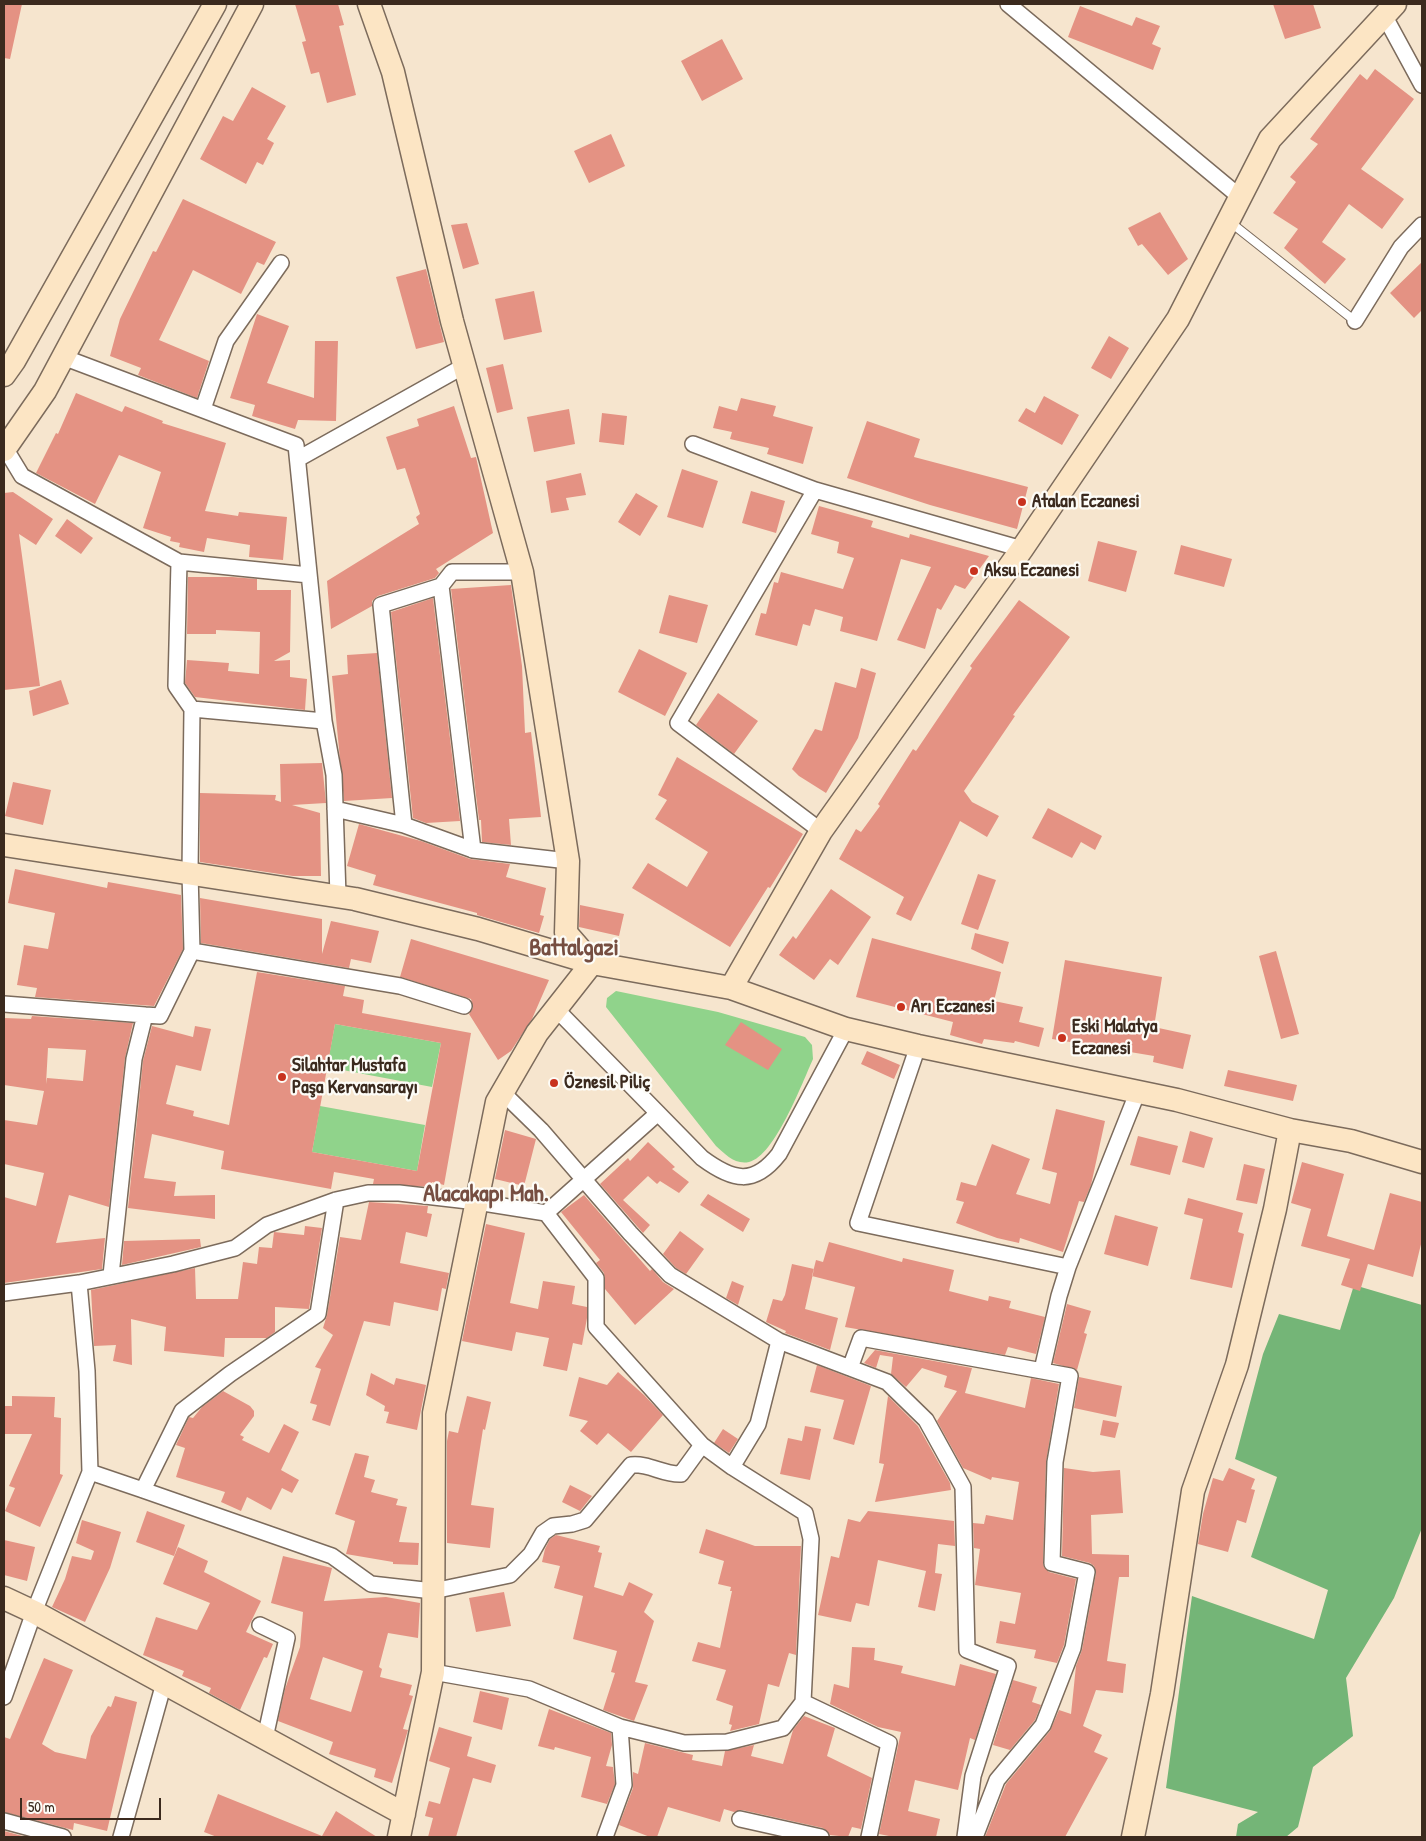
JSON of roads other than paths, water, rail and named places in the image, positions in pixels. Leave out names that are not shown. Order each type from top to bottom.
[{"type":"street","points":[[4,375],[14,361],[215,4]]},
{"type":"street","points":[[252,4],[63,357],[44,391],[4,449],[22,476],[179,562],[309,575]]},
{"type":"street","points":[[369,4],[394,72],[464,366],[522,572],[568,861],[566,933],[592,964]]},
{"type":"street","points":[[1008,4],[1240,198]]},
{"type":"street","points":[[731,988],[821,831],[1022,549],[1178,318],[1270,140],[1390,9],[1422,84]]},
{"type":"street","points":[[1355,321],[1401,247],[1422,225]]},
{"type":"street","points":[[203,409],[226,341],[281,263]]},
{"type":"street","points":[[63,357],[296,445],[324,721],[334,776],[338,896]]},
{"type":"street","points":[[298,459],[393,404],[464,366]]},
{"type":"street","points":[[693,444],[815,490],[1022,549]]},
{"type":"street","points":[[815,490],[678,724],[821,831]]},
{"type":"street","points":[[4,1004],[160,1016],[192,951],[190,872],[192,708],[176,686],[179,562]]},
{"type":"street","points":[[404,825],[381,605],[441,586],[452,572],[522,572]]},
{"type":"street","points":[[441,586],[472,850]]},
{"type":"street","points":[[192,708],[324,721]]},
{"type":"street","points":[[335,809],[404,825],[472,850],[568,861]]},
{"type":"street","points":[[4,845],[338,896],[478,929],[592,964],[731,988],[846,1029],[918,1046],[1138,1091],[1290,1130],[1351,1141],[1422,1162]]},
{"type":"street","points":[[192,951],[400,986],[464,1006]]},
{"type":"street","points":[[399,1837],[433,1672],[434,1413],[497,1102],[537,1034],[592,964]]},
{"type":"street","points":[[557,1010],[702,1158],[720,1171],[739,1177],[757,1176],[769,1168],[780,1154],[846,1029]]},
{"type":"street","points":[[111,1275],[134,1060],[145,1015]]},
{"type":"street","points":[[918,1046],[858,1223],[1068,1268]]},
{"type":"street","points":[[1042,1370],[1059,1296],[1068,1268],[1138,1091]]},
{"type":"street","points":[[502,1092],[541,1130],[582,1180],[670,1275],[779,1341],[888,1382],[926,1420],[964,1488],[967,1650],[1008,1666],[973,1776],[965,1837]]},
{"type":"street","points":[[546,1213],[658,1114]]},
{"type":"street","points":[[1133,1837],[1162,1694],[1193,1491],[1237,1365],[1275,1209],[1290,1130]]},
{"type":"street","points":[[4,1293],[79,1283],[111,1275],[173,1264],[235,1248],[267,1225],[336,1200],[368,1193],[399,1194],[476,1202],[546,1213],[596,1278],[596,1327],[702,1445],[732,1467],[805,1512],[811,1539],[802,1702],[783,1728],[727,1742],[684,1743],[620,1727],[528,1689],[433,1672]]},
{"type":"street","points":[[143,1490],[182,1411],[230,1374],[318,1314],[336,1200]]},
{"type":"street","points":[[4,1697],[34,1612],[90,1472],[87,1371],[79,1283]]},
{"type":"street","points":[[850,1368],[861,1338],[1070,1376],[1055,1462],[1052,1563],[1087,1572],[1073,1648],[1043,1725],[997,1780],[975,1837]]},
{"type":"street","points":[[732,1467],[758,1424],[779,1341]]},
{"type":"street","points":[[90,1472],[332,1556],[371,1584],[433,1591],[510,1575],[531,1554],[543,1533],[553,1526],[572,1524],[585,1520],[631,1465],[641,1464],[671,1475],[681,1474],[702,1445]]},
{"type":"street","points":[[4,1598],[34,1612],[404,1814]]},
{"type":"street","points":[[260,1625],[287,1638],[265,1738]]},
{"type":"street","points":[[121,1837],[164,1683]]},
{"type":"street","points":[[802,1702],[889,1743],[869,1837]]},
{"type":"street","points":[[605,1837],[624,1785],[620,1727]]},
{"type":"street","points":[[740,1819],[821,1837]]},
{"type":"street","points":[[4,1821],[63,1837]]},
{"type":"lane","points":[[1228,221],[1355,321]]},
{"type":"place","name":"Atalan Eczanesi","points":[[1022,502]]},
{"type":"place","name":"Aksu Eczanesi","points":[[974,571]]},
{"type":"place","name":"Arı Eczanesi","points":[[901,1007]]},
{"type":"place","name":"Eski Malatya Eczanesi","points":[[1062,1038]]},
{"type":"place","name":"Silahtar Mustafa Paşa Kervansarayı","points":[[282,1077]]},
{"type":"place","name":"Öznesil Piliç","points":[[554,1083]]},
{"type":"district","name":"Battalgazi","points":[[574,949]]},
{"type":"district","name":"Alacakapı Mah.","points":[[486,1195]]}]
